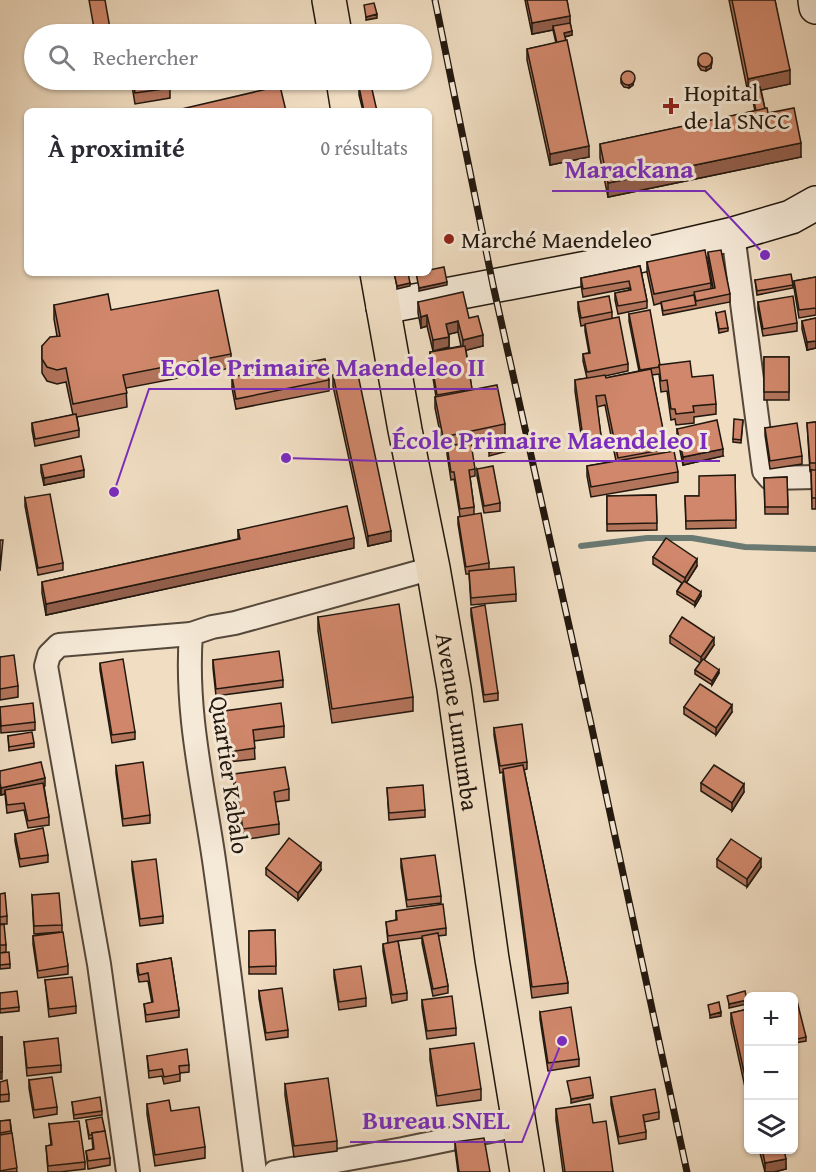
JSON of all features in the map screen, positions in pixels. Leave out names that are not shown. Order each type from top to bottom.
[{"type":"highway","points":[[329,0],[334,24]]},
{"type":"highway","points":[[345,90],[348,108]]},
{"type":"highway","name":"Avenue Lumumba","points":[[377,276],[454,688],[492,959],[527,1172]]},
{"type":"street","points":[[815,0],[816,7]]},
{"type":"street","points":[[383,307],[587,268],[733,234],[808,211]]},
{"type":"street","points":[[733,234],[764,471],[770,478],[816,477]]},
{"type":"street","points":[[128,1172],[99,964],[46,666],[49,655],[60,645],[191,634],[433,568]]},
{"type":"street","name":"Quartier Kabalo","points":[[191,634],[189,658],[194,726],[255,1172]]},
{"type":"street","points":[[275,1172],[519,1125]]},
{"type":"building","points":[[89,0],[105,0],[109,24],[93,24]]},
{"type":"building","points":[[527,0],[567,0],[570,16],[532,23]]},
{"type":"building","points":[[732,0],[775,0],[790,70],[748,79]]},
{"type":"building","points":[[374,3],[377,14],[366,17],[364,5]]},
{"type":"building","points":[[570,23],[572,31],[564,33],[566,41],[557,43],[553,26]]},
{"type":"building","points":[[567,40],[589,146],[550,154],[527,49]]},
{"type":"building","points":[[705,53],[710,55],[712,60],[710,65],[705,67],[700,65],[698,60],[700,55]]},
{"type":"building","points":[[628,71],[633,73],[635,78],[633,83],[628,85],[623,83],[621,78],[623,73]]},
{"type":"building","points":[[760,87],[765,109],[756,111],[751,88]]},
{"type":"building","points":[[135,90],[156,90],[135,93]]},
{"type":"building","points":[[263,90],[281,90],[285,108],[186,108]]},
{"type":"building","points":[[360,90],[372,90],[376,108],[363,108]]},
{"type":"building","points":[[767,108],[768,113],[794,108],[801,143],[608,183],[600,144]]},
{"type":"building","points":[[705,250],[711,283],[654,294],[647,262]]},
{"type":"building","points":[[721,250],[730,294],[696,301],[694,292],[715,288],[708,252]]},
{"type":"building","points":[[640,266],[647,301],[618,306],[615,293],[631,290],[629,281],[583,289],[581,278]]},
{"type":"building","points":[[444,267],[447,282],[419,288],[417,276],[432,276],[432,269]]},
{"type":"building","points":[[791,274],[793,285],[757,291],[755,280]]},
{"type":"building","points":[[395,276],[409,276],[410,283],[397,286]]},
{"type":"building","points":[[816,277],[816,308],[799,310],[794,281]]},
{"type":"building","points":[[218,290],[231,354],[123,375],[127,393],[73,404],[66,368],[57,370],[47,367],[42,359],[42,346],[50,337],[60,336],[54,305],[108,294],[111,310]]},
{"type":"building","points":[[463,292],[469,318],[478,316],[483,335],[463,340],[458,321],[446,324],[449,337],[433,340],[427,315],[421,317],[418,302]]},
{"type":"building","points":[[694,295],[696,305],[663,311],[661,302]]},
{"type":"building","points":[[609,296],[612,312],[581,318],[578,302]]},
{"type":"building","points":[[793,296],[797,323],[763,329],[758,302]]},
{"type":"building","points":[[650,310],[660,365],[640,370],[629,314]]},
{"type":"building","points":[[725,311],[728,328],[719,329],[716,313]]},
{"type":"building","points":[[619,317],[628,364],[587,372],[583,354],[590,353],[585,324]]},
{"type":"building","points":[[816,318],[816,341],[807,342],[802,321]]},
{"type":"building","points":[[465,346],[472,389],[437,395],[430,352]]},
{"type":"building","points":[[764,357],[789,357],[789,392],[764,392]]},
{"type":"building","points":[[325,359],[329,380],[236,399],[232,377]]},
{"type":"building","points":[[690,361],[692,377],[713,375],[716,404],[693,406],[694,412],[676,414],[675,409],[671,409],[667,380],[661,381],[659,365]]},
{"type":"building","points":[[651,369],[667,449],[618,458],[605,395],[596,396],[601,436],[583,438],[575,380],[605,375],[606,378]]},
{"type":"building","points":[[357,370],[391,531],[368,536],[333,375]]},
{"type":"building","points":[[497,385],[505,424],[443,437],[435,397]]},
{"type":"building","points":[[76,414],[79,430],[35,439],[32,423]]},
{"type":"building","points":[[734,419],[743,420],[741,440],[733,439]]},
{"type":"building","points":[[717,420],[723,449],[683,457],[677,429]]},
{"type":"building","points":[[816,422],[816,463],[810,463],[807,423]]},
{"type":"building","points":[[797,423],[802,456],[770,461],[765,428]]},
{"type":"building","points":[[505,436],[508,448],[489,452],[486,440]]},
{"type":"building","points":[[471,443],[475,469],[469,470],[474,507],[460,509],[447,446]]},
{"type":"building","points":[[674,451],[678,472],[591,487],[587,466]]},
{"type":"building","points":[[81,456],[84,470],[44,478],[41,465]]},
{"type":"building","points":[[493,466],[500,503],[484,506],[477,469]]},
{"type":"building","points":[[811,470],[816,470],[816,498],[812,498]]},
{"type":"building","points":[[735,475],[736,520],[686,521],[685,496],[699,496],[699,476]]},
{"type":"building","points":[[787,477],[788,507],[765,507],[764,478]]},
{"type":"building","points":[[50,494],[63,563],[38,568],[25,498]]},
{"type":"building","points":[[656,495],[657,523],[607,524],[607,496]]},
{"type":"building","points":[[347,506],[354,538],[46,604],[42,582],[240,539],[238,530]]},
{"type":"building","points":[[481,513],[489,563],[466,567],[458,517]]},
{"type":"building","points":[[666,538],[697,559],[685,578],[653,557]]},
{"type":"building","points":[[0,540],[3,540],[0,571]]},
{"type":"building","points":[[514,567],[516,594],[471,598],[469,571]]},
{"type":"building","points":[[684,581],[701,592],[695,602],[677,591]]},
{"type":"building","points":[[399,604],[413,697],[332,709],[318,617]]},
{"type":"building","points":[[485,605],[498,693],[484,695],[471,608]]},
{"type":"building","points":[[682,617],[714,638],[701,657],[670,636]]},
{"type":"building","points":[[279,651],[283,680],[216,689],[213,660]]},
{"type":"building","points":[[14,655],[18,686],[0,689],[0,657]]},
{"type":"building","points":[[123,659],[135,732],[112,735],[100,663]]},
{"type":"building","points":[[703,659],[719,670],[712,681],[695,670]]},
{"type":"building","points":[[700,684],[732,705],[716,728],[684,707]]},
{"type":"building","points":[[33,703],[35,722],[1,726],[0,707]]},
{"type":"building","points":[[281,703],[284,726],[253,730],[255,748],[229,752],[224,711]]},
{"type":"building","points":[[522,724],[527,762],[500,766],[494,728]]},
{"type":"building","points":[[32,732],[34,743],[9,747],[8,736]]},
{"type":"building","points":[[41,762],[45,778],[1,788],[0,771]]},
{"type":"building","points":[[143,762],[150,815],[123,819],[116,766]]},
{"type":"building","points":[[523,765],[568,983],[532,987],[503,769]]},
{"type":"building","points":[[714,765],[744,784],[732,803],[701,783]]},
{"type":"building","points":[[285,767],[289,789],[274,792],[279,824],[243,829],[234,774]]},
{"type":"building","points":[[43,783],[49,817],[28,821],[24,803],[7,805],[5,790]]},
{"type":"building","points":[[423,785],[425,810],[389,813],[387,788]]},
{"type":"building","points":[[43,828],[48,855],[20,859],[15,834]]},
{"type":"building","points":[[289,838],[321,863],[298,893],[266,868]]},
{"type":"building","points":[[731,839],[761,859],[747,879],[717,859]]},
{"type":"building","points":[[435,855],[441,896],[407,900],[401,859]]},
{"type":"building","points":[[156,859],[163,916],[140,919],[132,862]]},
{"type":"building","points":[[5,893],[7,916],[0,917],[0,894]]},
{"type":"building","points":[[59,893],[62,925],[34,926],[32,895]]},
{"type":"building","points":[[443,904],[446,928],[388,936],[386,922],[397,920],[396,911]]},
{"type":"building","points":[[4,924],[6,945],[0,945],[0,925]]},
{"type":"building","points":[[275,930],[276,966],[249,967],[249,931]]},
{"type":"building","points":[[63,932],[68,966],[38,971],[33,936]]},
{"type":"building","points":[[438,933],[448,986],[433,989],[422,936]]},
{"type":"building","points":[[398,941],[407,993],[392,995],[383,944]]},
{"type":"building","points":[[9,952],[10,964],[0,965],[0,953]]},
{"type":"building","points":[[171,958],[179,1010],[146,1015],[144,1004],[153,1002],[148,973],[139,975],[137,964]]},
{"type":"building","points":[[361,966],[366,998],[339,1002],[334,970]]},
{"type":"building","points":[[72,977],[76,1006],[49,1009],[45,980]]},
{"type":"building","points":[[282,988],[288,1030],[266,1033],[259,991]]},
{"type":"building","points":[[17,991],[19,1007],[0,1009],[0,993]]},
{"type":"building","points":[[745,991],[744,1001],[729,1004],[727,996]]},
{"type":"building","points":[[452,996],[456,1028],[427,1031],[422,1000]]},
{"type":"building","points":[[719,1002],[721,1012],[710,1015],[708,1005]]},
{"type":"building","points":[[798,1005],[806,1037],[798,1039]]},
{"type":"building","points":[[571,1007],[579,1059],[548,1063],[540,1012]]},
{"type":"building","points":[[744,1010],[744,1072],[731,1013]]},
{"type":"building","points":[[0,1037],[2,1037],[2,1072],[0,1072]]},
{"type":"building","points":[[58,1038],[61,1065],[27,1068],[24,1042]]},
{"type":"building","points":[[474,1043],[481,1089],[437,1096],[430,1049]]},
{"type":"building","points":[[187,1049],[189,1065],[179,1066],[180,1074],[164,1077],[162,1069],[149,1071],[147,1056]]},
{"type":"building","points":[[52,1077],[57,1107],[34,1110],[29,1080]]},
{"type":"building","points":[[590,1077],[593,1095],[571,1099],[567,1081]]},
{"type":"building","points":[[328,1078],[337,1141],[294,1146],[285,1084]]},
{"type":"building","points":[[7,1080],[9,1094],[0,1095],[0,1082]]},
{"type":"building","points":[[655,1089],[659,1112],[643,1115],[646,1132],[619,1137],[611,1097]]},
{"type":"building","points":[[100,1097],[102,1111],[74,1115],[72,1102]]},
{"type":"building","points":[[169,1100],[171,1111],[199,1107],[205,1147],[155,1155],[147,1104]]},
{"type":"building","points":[[590,1104],[593,1123],[606,1121],[613,1172],[565,1172],[556,1109]]},
{"type":"building","points":[[102,1117],[105,1131],[89,1135],[86,1120]]},
{"type":"building","points":[[10,1120],[11,1131],[0,1133],[0,1121]]},
{"type":"building","points":[[79,1121],[85,1162],[48,1166],[46,1146],[52,1145],[49,1124]]},
{"type":"building","points":[[105,1131],[110,1158],[88,1161],[86,1151],[94,1149],[92,1133]]},
{"type":"building","points":[[12,1133],[17,1168],[0,1171],[0,1135]]},
{"type":"building","points":[[484,1138],[490,1172],[459,1172],[455,1142]]},
{"type":"building","points":[[763,1154],[785,1154],[786,1159],[765,1163]]},
{"type":"waterway","points":[[581,546],[647,538],[692,538],[745,547],[816,549]]},
{"type":"railway","points":[[435,0],[493,285],[591,724],[687,1172]]},
{"type":"place","name":"Hopital de la SNCC","points":[[671,106]]},
{"type":"place","name":"Marché Maendeleo","points":[[449,239]]},
{"type":"place","name":"Marackana","points":[[765,255]]},
{"type":"place","name":"École Primaire Maendeleo I","points":[[286,458]]},
{"type":"place","name":"Ecole Primaire Maendeleo II","points":[[114,492]]},
{"type":"place","name":"Bureau SNEL","points":[[562,1041]]}]
